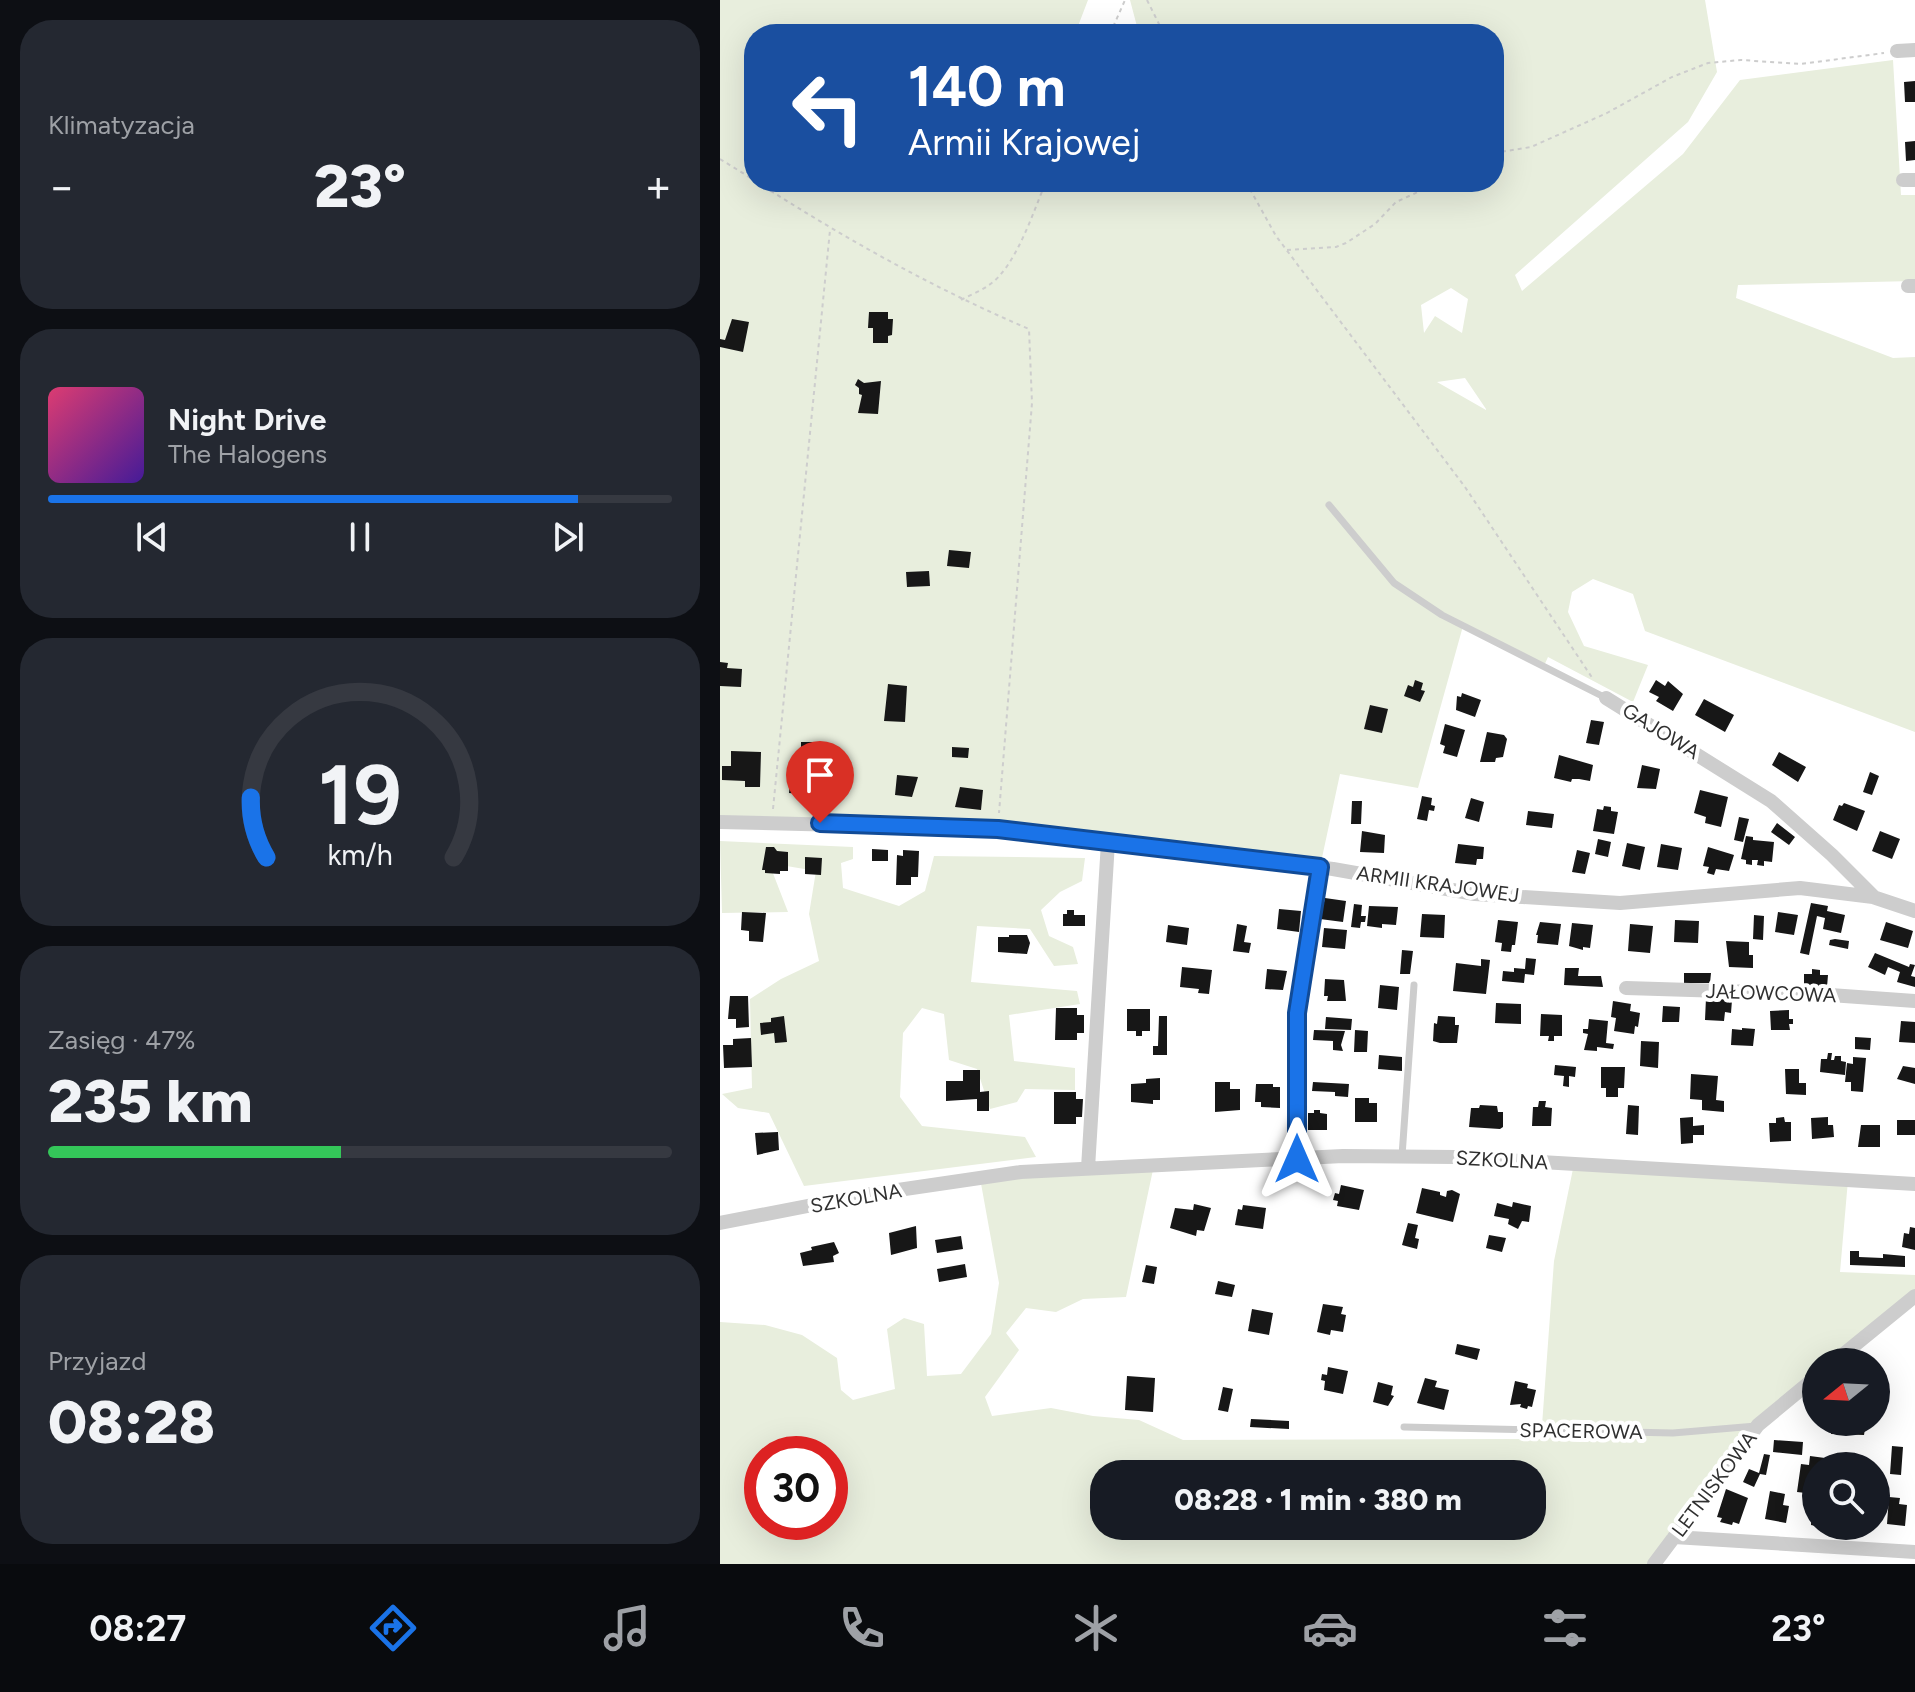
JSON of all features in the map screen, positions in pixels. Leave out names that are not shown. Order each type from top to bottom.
[{"type":"street","points":[[1897,51],[1915,50]]},
{"type":"street","name":"GAJOWA","points":[[1606,698],[1771,801],[1832,855],[1873,897]]},
{"type":"street","name":"ARMII KRAJOWEJ","points":[[720,822],[998,829],[1320,867],[1475,894],[1620,903],[1800,888],[1873,897],[1915,911]]},
{"type":"street","points":[[1088,1168],[1108,842]]},
{"type":"street","points":[[1297,1159],[1297,1013],[1320,867]]},
{"type":"street","name":"JAŁOWCOWA","points":[[1626,988],[1816,994],[1915,1001]]},
{"type":"street","name":"SZKOLNA","points":[[720,1223],[864,1195],[1021,1172],[1297,1159],[1455,1157],[1915,1184]]},
{"type":"street","points":[[1851,1348],[1915,1296]]},
{"type":"street","name":"LETNISKOWA","points":[[1654,1564],[1758,1425],[1802,1389]]},
{"type":"street","points":[[1674,1537],[1915,1552]]},
{"type":"lane","points":[[1329,505],[1394,583],[1442,615],[1606,698]]},
{"type":"lane","points":[[1402,1156],[1414,985]]},
{"type":"lane","name":"SPACEROWA","points":[[1404,1427],[1673,1433],[1758,1425]]},
{"type":"path","points":[[1114,24],[1125,0]]},
{"type":"path","points":[[1147,0],[1159,24]]},
{"type":"path","points":[[1504,151],[1531,147],[1607,113],[1672,77],[1708,63],[1741,60],[1801,64],[1897,51]]},
{"type":"path","points":[[720,159],[744,174]]},
{"type":"path","points":[[772,192],[830,229],[961,300],[1029,329],[1032,403],[998,829]]},
{"type":"path","points":[[961,300],[991,284],[1006,265],[1016,251],[1042,192]]},
{"type":"path","name":"GAJOWA","points":[[1252,192],[1287,250],[1465,487],[1606,698]]},
{"type":"path","points":[[1287,250],[1336,247],[1346,243],[1375,224],[1396,202],[1418,192]]},
{"type":"path","points":[[772,822],[830,229]]},
{"type":"green space","points":[[720,0],[1088,0],[1079,24],[744,24],[744,192],[1504,192],[1504,24],[1136,24],[1130,0],[1705,0],[1717,72],[1688,122],[1515,275],[1522,291],[1683,154],[1740,80],[1893,60],[1901,195],[1915,195],[1915,281],[1738,285],[1736,298],[1893,358],[1915,357],[1915,732],[1645,631],[1633,594],[1593,579],[1572,592],[1568,612],[1584,646],[1648,665],[1633,702],[1548,657],[1543,668],[1463,626],[1418,788],[1340,774],[1320,867],[998,829],[720,822]],"holes":[[[1451,288],[1468,299],[1462,333],[1435,316],[1424,333],[1421,305]],[[1465,378],[1486,410],[1437,382]]]},
{"type":"green space","points":[[720,841],[853,847],[853,859],[841,863],[843,888],[899,906],[925,891],[934,856],[1085,858],[1082,881],[1060,892],[1041,910],[1049,936],[1073,947],[1078,964],[1054,966],[1030,929],[977,926],[971,982],[1077,991],[1080,1004],[1009,1015],[1014,1061],[1075,1068],[1075,1090],[1025,1089],[1017,1102],[990,1109],[977,1069],[949,1060],[944,1014],[922,1008],[903,1033],[900,1097],[922,1126],[1025,1137],[1036,1157],[804,1186],[769,1113],[738,1108],[722,1094],[752,1088],[750,999],[781,979],[819,961],[809,914],[816,871],[769,863],[788,912],[722,913]]},
{"type":"green space","points":[[1574,1164],[1848,1180],[1840,1272],[1915,1275],[1915,1296],[1851,1348],[1802,1348],[1802,1389],[1758,1425],[1660,1564],[720,1564],[720,1322],[765,1325],[802,1335],[837,1358],[841,1390],[853,1400],[895,1389],[887,1329],[904,1318],[924,1324],[927,1376],[961,1374],[991,1334],[999,1283],[980,1178],[1154,1165],[1126,1297],[1083,1299],[1056,1312],[1026,1308],[1006,1333],[1019,1350],[985,1397],[992,1416],[1051,1408],[1139,1420],[1183,1440],[1541,1439],[1554,1261]]},
{"type":"building","points":[[1915,81],[1915,102],[1905,102],[1904,82]]},
{"type":"building","points":[[1915,141],[1915,160],[1906,161],[1905,142]]},
{"type":"building","points":[[869,312],[888,312],[888,319],[893,319],[888,343],[873,343],[873,328],[868,328]]},
{"type":"building","points":[[732,319],[749,322],[743,352],[720,347],[720,339],[725,340]]},
{"type":"building","points":[[858,379],[864,383],[881,381],[878,414],[858,413],[862,395],[855,385]]},
{"type":"building","points":[[949,550],[971,552],[969,568],[947,566]]},
{"type":"building","points":[[929,571],[930,586],[907,587],[906,572]]},
{"type":"building","points":[[720,662],[728,663],[727,668],[742,669],[741,687],[720,686]]},
{"type":"building","points":[[1415,680],[1423,683],[1421,690],[1425,691],[1420,702],[1404,696],[1408,685],[1413,687]]},
{"type":"building","points":[[1656,680],[1665,686],[1668,681],[1683,694],[1673,711],[1656,701],[1659,697],[1649,692]]},
{"type":"building","points":[[888,684],[907,686],[905,722],[884,721]]},
{"type":"building","points":[[1462,693],[1481,700],[1475,717],[1456,710],[1457,696],[1461,697]]},
{"type":"building","points":[[1704,699],[1734,715],[1725,732],[1695,715]]},
{"type":"building","points":[[1370,705],[1388,709],[1382,733],[1364,729]]},
{"type":"building","points":[[1591,720],[1604,722],[1599,745],[1586,743]]},
{"type":"building","points":[[1445,724],[1465,730],[1457,757],[1443,753],[1445,746],[1440,744]]},
{"type":"building","points":[[1487,732],[1504,735],[1507,739],[1503,757],[1496,758],[1495,762],[1480,762]]},
{"type":"building","points":[[801,742],[821,742],[821,755],[801,755]]},
{"type":"building","points":[[952,747],[969,748],[968,758],[952,757]]},
{"type":"building","points":[[731,751],[761,752],[760,787],[745,787],[745,781],[722,780],[722,766],[731,766]]},
{"type":"building","points":[[1779,752],[1806,767],[1798,782],[1772,765]]},
{"type":"building","points":[[1559,755],[1593,765],[1590,781],[1572,779],[1571,782],[1554,778]]},
{"type":"building","points":[[1642,765],[1660,769],[1656,789],[1637,788]]},
{"type":"building","points":[[791,772],[811,774],[810,795],[789,793]]},
{"type":"building","points":[[1870,772],[1879,776],[1872,795],[1863,792]]},
{"type":"building","points":[[897,775],[918,777],[912,797],[895,795]]},
{"type":"building","points":[[960,787],[983,790],[981,810],[955,807]]},
{"type":"building","points":[[1700,790],[1728,797],[1721,827],[1705,823],[1706,817],[1694,813]]},
{"type":"building","points":[[1422,796],[1432,798],[1431,805],[1435,806],[1434,811],[1429,810],[1427,821],[1417,819]]},
{"type":"building","points":[[1471,798],[1484,802],[1479,822],[1465,818]]},
{"type":"building","points":[[1352,801],[1362,801],[1361,824],[1351,824]]},
{"type":"building","points":[[1844,803],[1865,811],[1857,831],[1833,820],[1839,805]]},
{"type":"building","points":[[1604,806],[1618,812],[1614,834],[1593,831],[1597,809],[1603,810]]},
{"type":"building","points":[[1528,811],[1554,814],[1552,828],[1526,825]]},
{"type":"building","points":[[1739,817],[1749,819],[1743,842],[1734,840]]},
{"type":"building","points":[[1777,823],[1795,837],[1789,845],[1771,832]]},
{"type":"building","points":[[1362,831],[1385,835],[1384,853],[1360,852]]},
{"type":"building","points":[[1880,831],[1900,839],[1892,859],[1872,851]]},
{"type":"building","points":[[1746,836],[1753,837],[1753,840],[1774,842],[1772,862],[1764,861],[1764,866],[1757,865],[1758,860],[1752,860],[1752,865],[1741,859]]},
{"type":"building","points":[[1598,839],[1611,842],[1608,857],[1595,854]]},
{"type":"building","points":[[1627,843],[1645,847],[1640,870],[1622,866]]},
{"type":"building","points":[[1458,844],[1484,847],[1483,859],[1477,859],[1476,865],[1455,863]]},
{"type":"building","points":[[1661,844],[1682,848],[1678,870],[1657,867]]},
{"type":"building","points":[[766,847],[788,852],[788,871],[780,871],[780,874],[762,870]]},
{"type":"building","points":[[1708,847],[1734,855],[1729,871],[1716,869],[1714,875],[1707,873],[1709,867],[1703,866]]},
{"type":"building","points":[[872,849],[888,850],[888,861],[872,861]]},
{"type":"building","points":[[903,850],[919,851],[918,877],[911,877],[911,885],[896,885],[897,855],[903,856]]},
{"type":"building","points":[[1577,850],[1590,853],[1585,874],[1572,872]]},
{"type":"building","points":[[805,857],[822,858],[821,875],[805,874]]},
{"type":"building","points":[[1325,898],[1346,901],[1343,922],[1320,919]]},
{"type":"building","points":[[1811,903],[1828,906],[1827,911],[1845,915],[1841,933],[1823,929],[1825,918],[1817,916],[1809,955],[1800,953]]},
{"type":"building","points":[[1354,904],[1362,905],[1361,916],[1366,916],[1360,928],[1351,927]]},
{"type":"building","points":[[1369,906],[1398,907],[1396,925],[1382,924],[1382,928],[1367,926]]},
{"type":"building","points":[[1279,909],[1301,911],[1299,932],[1277,929]]},
{"type":"building","points":[[1067,910],[1074,910],[1074,915],[1085,915],[1085,926],[1063,926],[1063,914],[1067,914]]},
{"type":"building","points":[[742,912],[766,913],[763,942],[749,941],[749,931],[741,930]]},
{"type":"building","points":[[1778,912],[1798,915],[1794,935],[1775,932]]},
{"type":"building","points":[[1422,914],[1445,915],[1444,938],[1420,937]]},
{"type":"building","points":[[1754,915],[1764,916],[1763,940],[1753,939]]},
{"type":"building","points":[[1498,920],[1518,922],[1511,952],[1501,951],[1502,943],[1495,942]]},
{"type":"building","points":[[1675,920],[1699,921],[1698,943],[1674,942]]},
{"type":"building","points":[[1540,922],[1561,924],[1558,945],[1537,943]]},
{"type":"building","points":[[1886,922],[1913,931],[1908,948],[1880,940]]},
{"type":"building","points":[[1572,923],[1593,925],[1590,948],[1583,947],[1583,950],[1569,946]]},
{"type":"building","points":[[1237,924],[1247,926],[1244,942],[1251,943],[1249,953],[1233,951]]},
{"type":"building","points":[[1630,924],[1653,926],[1650,953],[1628,951]]},
{"type":"building","points":[[1168,925],[1189,928],[1187,945],[1166,942]]},
{"type":"building","points":[[1324,928],[1347,930],[1345,949],[1322,947]]},
{"type":"building","points":[[1027,935],[1030,943],[1027,954],[998,952],[998,937]]},
{"type":"building","points":[[1830,940],[1849,941],[1848,949],[1829,945]]},
{"type":"building","points":[[1726,941],[1749,942],[1753,968],[1729,967]]},
{"type":"building","points":[[1402,950],[1413,951],[1410,974],[1400,974]]},
{"type":"building","points":[[1875,953],[1909,967],[1910,964],[1915,965],[1911,976],[1915,977],[1915,987],[1897,982],[1900,972],[1888,967],[1885,975],[1868,967]]},
{"type":"building","points":[[1526,958],[1536,959],[1534,975],[1525,974],[1524,983],[1502,981],[1503,971],[1525,969]]},
{"type":"building","points":[[1481,959],[1490,960],[1486,994],[1453,991],[1456,963],[1481,966]]},
{"type":"building","points":[[1182,967],[1212,970],[1209,994],[1198,993],[1199,989],[1180,987]]},
{"type":"building","points":[[1565,968],[1579,968],[1578,976],[1601,976],[1603,987],[1564,985]]},
{"type":"building","points":[[1267,969],[1287,971],[1283,990],[1265,989]]},
{"type":"building","points":[[1812,969],[1820,970],[1820,975],[1828,975],[1827,987],[1804,986],[1804,974],[1812,974]]},
{"type":"building","points":[[1684,973],[1711,973],[1710,983],[1684,983]]},
{"type":"building","points":[[1325,979],[1344,980],[1346,1001],[1327,1001],[1328,996],[1324,996]]},
{"type":"building","points":[[1380,985],[1399,987],[1397,1010],[1378,1008]]},
{"type":"building","points":[[730,996],[748,996],[749,1027],[736,1028],[736,1019],[728,1019]]},
{"type":"building","points":[[1706,998],[1732,1000],[1731,1013],[1725,1012],[1724,1021],[1705,1020]]},
{"type":"building","points":[[1613,1001],[1631,1004],[1630,1011],[1640,1013],[1634,1034],[1614,1031],[1616,1018],[1611,1017]]},
{"type":"building","points":[[1496,1003],[1521,1004],[1521,1024],[1495,1023]]},
{"type":"building","points":[[1663,1006],[1680,1007],[1679,1022],[1662,1022]]},
{"type":"building","points":[[1056,1008],[1077,1008],[1077,1015],[1084,1015],[1084,1033],[1077,1033],[1077,1040],[1055,1040]]},
{"type":"building","points":[[1127,1009],[1150,1009],[1150,1031],[1142,1031],[1142,1036],[1136,1036],[1136,1031],[1127,1031]]},
{"type":"building","points":[[1789,1010],[1789,1019],[1793,1019],[1793,1024],[1789,1024],[1790,1030],[1771,1030],[1770,1011]]},
{"type":"building","points":[[1541,1014],[1562,1015],[1562,1036],[1554,1036],[1554,1041],[1548,1041],[1549,1036],[1540,1036]]},
{"type":"building","points":[[784,1016],[787,1042],[775,1043],[774,1033],[761,1035],[760,1023]]},
{"type":"building","points":[[1159,1016],[1167,1016],[1167,1055],[1153,1055],[1153,1046],[1158,1046]]},
{"type":"building","points":[[1438,1016],[1455,1017],[1455,1025],[1459,1025],[1457,1043],[1433,1041],[1434,1023],[1437,1024]]},
{"type":"building","points":[[1326,1017],[1352,1019],[1351,1030],[1325,1029]]},
{"type":"building","points":[[1589,1019],[1608,1021],[1606,1043],[1614,1044],[1613,1049],[1597,1047],[1597,1051],[1584,1050],[1588,1034],[1583,1033],[1583,1029],[1588,1029]]},
{"type":"building","points":[[1901,1021],[1915,1022],[1915,1043],[1899,1042]]},
{"type":"building","points":[[1732,1029],[1755,1029],[1753,1046],[1731,1045]]},
{"type":"building","points":[[1314,1030],[1345,1031],[1341,1045],[1343,1051],[1333,1050],[1333,1041],[1313,1040]]},
{"type":"building","points":[[1355,1030],[1368,1031],[1367,1052],[1354,1052]]},
{"type":"building","points":[[1855,1037],[1871,1038],[1870,1050],[1855,1049]]},
{"type":"building","points":[[751,1038],[752,1067],[724,1068],[723,1045],[733,1045],[733,1039]]},
{"type":"building","points":[[1641,1041],[1659,1042],[1658,1068],[1640,1066]]},
{"type":"building","points":[[1828,1053],[1832,1053],[1831,1060],[1841,1056],[1841,1061],[1846,1062],[1845,1075],[1820,1072],[1821,1059],[1827,1059]]},
{"type":"building","points":[[1379,1055],[1402,1057],[1402,1071],[1378,1069]]},
{"type":"building","points":[[1853,1057],[1866,1058],[1863,1092],[1851,1091],[1851,1082],[1845,1082],[1847,1063],[1853,1064]]},
{"type":"building","points":[[1555,1065],[1576,1067],[1575,1077],[1569,1076],[1569,1087],[1563,1086],[1564,1076],[1554,1075]]},
{"type":"building","points":[[1903,1066],[1915,1068],[1915,1084],[1897,1079]]},
{"type":"building","points":[[1601,1067],[1625,1067],[1624,1088],[1618,1088],[1618,1097],[1606,1097],[1606,1088],[1601,1088]]},
{"type":"building","points":[[1785,1069],[1799,1069],[1799,1083],[1806,1083],[1806,1095],[1786,1094]]},
{"type":"building","points":[[963,1070],[980,1070],[980,1092],[989,1091],[989,1111],[977,1111],[977,1099],[946,1101],[946,1081],[963,1081]]},
{"type":"building","points":[[1691,1074],[1718,1076],[1716,1100],[1724,1101],[1724,1112],[1702,1110],[1702,1100],[1690,1099]]},
{"type":"building","points":[[1160,1078],[1160,1100],[1153,1100],[1153,1104],[1131,1102],[1131,1084]]},
{"type":"building","points":[[1215,1082],[1230,1082],[1230,1089],[1240,1089],[1240,1110],[1215,1112]]},
{"type":"building","points":[[1313,1082],[1349,1084],[1348,1097],[1335,1096],[1335,1092],[1312,1091]]},
{"type":"building","points":[[1256,1084],[1280,1087],[1280,1108],[1261,1107],[1261,1102],[1255,1102]]},
{"type":"building","points":[[1054,1092],[1076,1092],[1076,1099],[1083,1099],[1082,1117],[1076,1117],[1076,1124],[1054,1124]]},
{"type":"building","points":[[1355,1098],[1369,1098],[1369,1103],[1377,1103],[1377,1122],[1355,1122]]},
{"type":"building","points":[[1539,1101],[1546,1101],[1545,1107],[1552,1108],[1551,1126],[1532,1126],[1533,1107],[1538,1107]]},
{"type":"building","points":[[1480,1105],[1497,1106],[1498,1112],[1503,1112],[1503,1127],[1469,1127],[1471,1108],[1479,1108]]},
{"type":"building","points":[[1628,1105],[1639,1106],[1638,1135],[1626,1134]]},
{"type":"building","points":[[1314,1110],[1327,1114],[1327,1130],[1308,1130],[1308,1113],[1314,1113]]},
{"type":"building","points":[[1693,1117],[1693,1126],[1704,1125],[1704,1135],[1693,1135],[1693,1143],[1681,1144],[1680,1118]]},
{"type":"building","points":[[1784,1117],[1785,1122],[1791,1122],[1791,1141],[1770,1142],[1769,1123],[1776,1123],[1776,1118]]},
{"type":"building","points":[[1828,1117],[1828,1125],[1833,1125],[1834,1137],[1812,1139],[1811,1118]]},
{"type":"building","points":[[1897,1120],[1915,1120],[1915,1135],[1897,1135]]},
{"type":"building","points":[[1861,1125],[1880,1125],[1880,1147],[1858,1147]]},
{"type":"building","points":[[778,1132],[779,1150],[757,1155],[755,1133]]},
{"type":"building","points":[[1341,1185],[1364,1190],[1359,1210],[1337,1206],[1338,1201],[1333,1200],[1335,1193],[1339,1194]]},
{"type":"building","points":[[1422,1188],[1440,1192],[1446,1197],[1447,1191],[1460,1194],[1453,1222],[1416,1213]]},
{"type":"building","points":[[1513,1202],[1531,1206],[1529,1222],[1522,1221],[1518,1229],[1508,1224],[1509,1219],[1494,1216],[1497,1203],[1512,1207]]},
{"type":"building","points":[[1194,1204],[1211,1208],[1204,1231],[1197,1230],[1196,1236],[1170,1228],[1175,1208],[1193,1210]]},
{"type":"building","points":[[1243,1205],[1266,1208],[1263,1229],[1235,1225],[1238,1209],[1242,1210]]},
{"type":"building","points":[[1408,1223],[1418,1225],[1415,1238],[1419,1239],[1417,1249],[1402,1245]]},
{"type":"building","points":[[916,1226],[917,1248],[891,1255],[889,1233]]},
{"type":"building","points":[[1910,1227],[1915,1228],[1915,1250],[1902,1247],[1904,1233],[1909,1234]]},
{"type":"building","points":[[1489,1235],[1506,1238],[1502,1252],[1486,1248]]},
{"type":"building","points":[[961,1236],[963,1249],[937,1253],[935,1240]]},
{"type":"building","points":[[834,1242],[839,1253],[833,1256],[834,1262],[803,1266],[800,1253]]},
{"type":"building","points":[[1850,1251],[1859,1251],[1859,1257],[1883,1258],[1883,1254],[1905,1256],[1905,1267],[1850,1265]]},
{"type":"building","points":[[965,1264],[967,1277],[939,1282],[937,1269]]},
{"type":"building","points":[[1146,1265],[1157,1267],[1154,1284],[1142,1282]]},
{"type":"building","points":[[1218,1281],[1235,1285],[1232,1297],[1215,1294]]},
{"type":"building","points":[[1323,1304],[1343,1307],[1341,1314],[1346,1315],[1343,1332],[1331,1330],[1330,1335],[1317,1332]]},
{"type":"building","points":[[1252,1309],[1273,1313],[1269,1335],[1248,1331]]},
{"type":"building","points":[[1457,1344],[1480,1349],[1477,1360],[1455,1354]]},
{"type":"building","points":[[1328,1367],[1348,1371],[1343,1394],[1324,1390],[1322,1374],[1327,1375]]},
{"type":"building","points":[[1127,1376],[1155,1378],[1153,1412],[1125,1410]]},
{"type":"building","points":[[1425,1378],[1437,1381],[1435,1387],[1449,1390],[1444,1410],[1417,1403]]},
{"type":"building","points":[[1515,1381],[1536,1390],[1532,1407],[1528,1406],[1527,1409],[1520,1407],[1521,1404],[1510,1405]]},
{"type":"building","points":[[1378,1382],[1393,1386],[1391,1395],[1394,1396],[1388,1406],[1373,1402]]},
{"type":"building","points":[[1223,1387],[1233,1389],[1228,1412],[1218,1410]]},
{"type":"building","points":[[1251,1419],[1289,1421],[1289,1429],[1250,1427]]},
{"type":"building","points":[[1774,1440],[1803,1442],[1802,1455],[1773,1452]]},
{"type":"building","points":[[1892,1446],[1903,1447],[1901,1475],[1890,1474]]},
{"type":"building","points":[[1764,1454],[1770,1455],[1766,1475],[1760,1474],[1754,1487],[1743,1482],[1749,1469],[1759,1473]]},
{"type":"building","points":[[1802,1464],[1802,1493],[1797,1492]]},
{"type":"building","points":[[1726,1489],[1748,1498],[1739,1524],[1720,1522],[1722,1518],[1717,1517]]},
{"type":"building","points":[[1770,1491],[1785,1494],[1783,1505],[1789,1506],[1786,1523],[1765,1519]]},
{"type":"building","points":[[1890,1497],[1900,1498],[1899,1504],[1907,1505],[1905,1526],[1890,1524]]},
{"type":"route","points":[[820,823],[998,829],[1320,867],[1297,1013],[1297,1159]]}]
